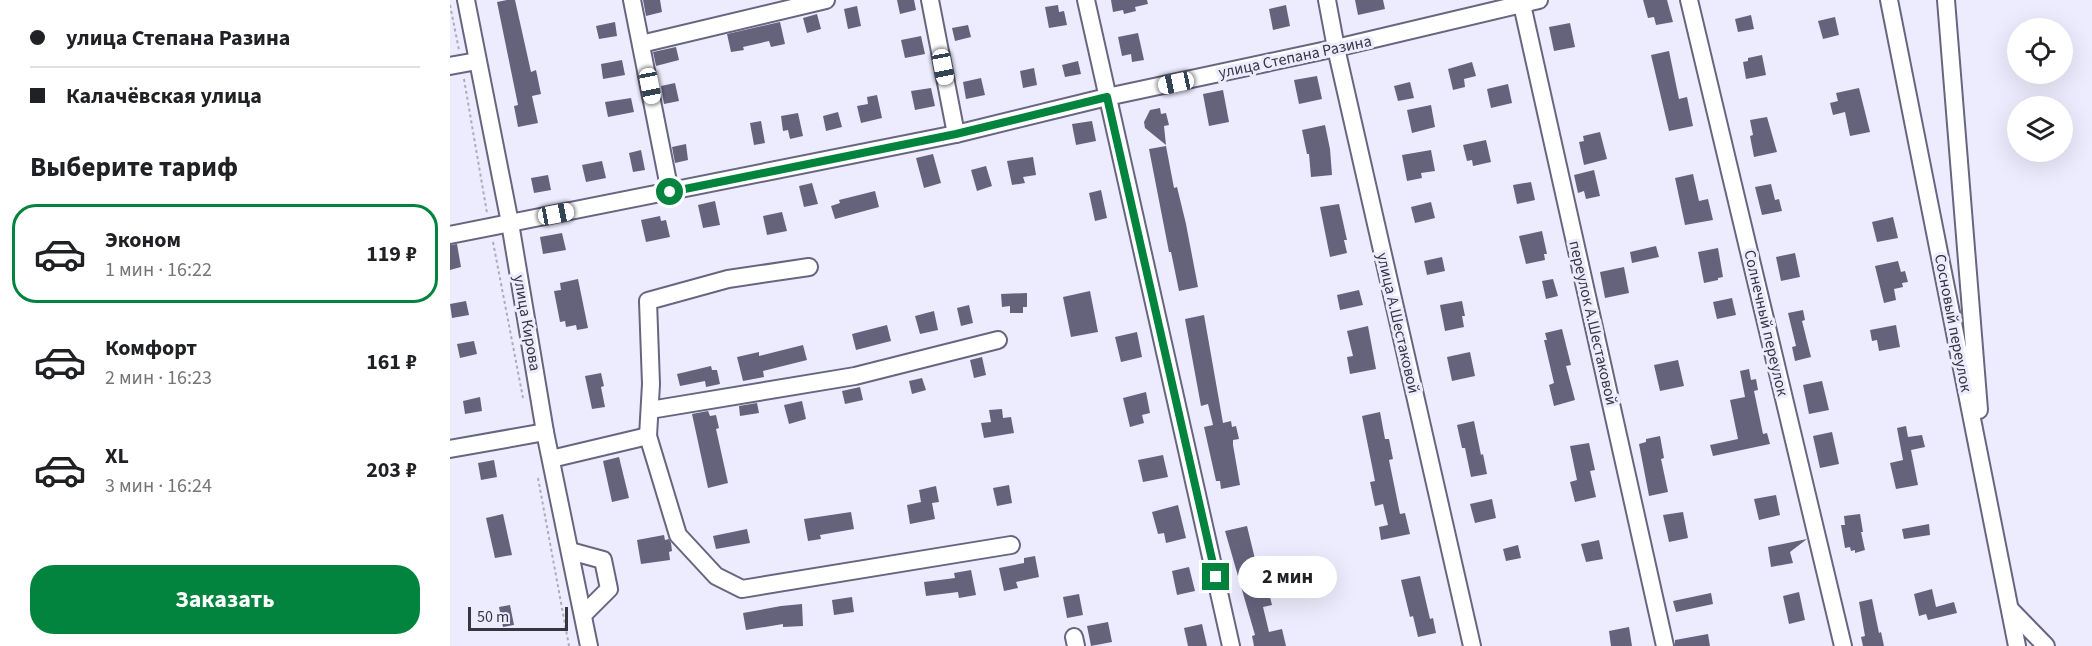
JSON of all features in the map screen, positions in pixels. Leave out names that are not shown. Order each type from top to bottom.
[{"type":"street","name":"улица Кирова","points":[[466,0],[463,64],[510,223],[545,432],[582,615],[584,645]]},
{"type":"street","points":[[632,0],[670,192]]},
{"type":"street","points":[[641,44],[826,0]]},
{"type":"street","points":[[930,0],[956,134]]},
{"type":"street","points":[[1086,0],[1231,646]]},
{"type":"street","name":"улица А.Шестаковой","points":[[1327,0],[1472,646]]},
{"type":"street","name":"улица Степана Разина","points":[[450,235],[956,134],[1107,97],[1336,48],[1521,2],[1539,0]]},
{"type":"street","name":"Солнечный переулок","points":[[1689,0],[1843,646]]},
{"type":"street","name":"Сосновый переулок","points":[[1889,0],[2017,646]]},
{"type":"street","points":[[1946,0],[1986,488]]},
{"type":"street","name":"переулок А.Шестаковой","points":[[1521,2],[1665,646]]},
{"type":"street","points":[[809,267],[728,279],[648,301],[651,384],[648,436],[678,535],[716,576],[742,590],[1011,545]]},
{"type":"street","points":[[650,410],[855,376],[998,340]]},
{"type":"street","points":[[450,449],[545,432]]},
{"type":"street","points":[[551,459],[648,436]]},
{"type":"street","points":[[570,551],[603,560],[609,589],[582,615]]},
{"type":"street","points":[[2009,608],[2046,646]]},
{"type":"path","points":[[450,5],[463,64],[490,227],[523,400]]},
{"type":"path","points":[[536,470],[569,646]]},
{"type":"building","points":[[515,0],[531,72],[536,70],[541,94],[532,96],[538,123],[518,127],[514,106],[518,105],[497,2]]},
{"type":"building","points":[[643,0],[660,0],[662,12],[646,16]]},
{"type":"building","points":[[897,0],[914,0],[916,10],[900,14]]},
{"type":"building","points":[[1111,0],[1147,0],[1148,4],[1135,7],[1136,11],[1124,14],[1123,10],[1113,12]]},
{"type":"building","points":[[1355,0],[1383,0],[1385,9],[1358,15]]},
{"type":"building","points":[[1643,0],[1667,0],[1673,22],[1656,25],[1654,17],[1648,18]]},
{"type":"building","points":[[1058,5],[1059,12],[1064,11],[1067,25],[1049,28],[1045,7]]},
{"type":"building","points":[[1286,5],[1290,26],[1273,30],[1269,9]]},
{"type":"building","points":[[857,6],[861,26],[848,29],[844,9]]},
{"type":"building","points":[[817,14],[821,29],[807,33],[803,18]]},
{"type":"building","points":[[1751,15],[1754,29],[1738,32],[1735,19]]},
{"type":"building","points":[[1835,17],[1839,35],[1823,39],[1818,21]]},
{"type":"building","points":[[615,22],[617,36],[599,39],[596,26]]},
{"type":"building","points":[[780,22],[785,44],[771,47],[769,41],[731,52],[727,34]]},
{"type":"building","points":[[1570,23],[1575,47],[1554,51],[1549,27]]},
{"type":"building","points":[[968,25],[971,37],[955,41],[952,28]]},
{"type":"building","points":[[1138,33],[1144,60],[1132,62],[1131,54],[1122,56],[1118,37]]},
{"type":"building","points":[[921,36],[925,54],[905,58],[901,40]]},
{"type":"building","points":[[676,47],[679,60],[656,66],[653,52]]},
{"type":"building","points":[[1669,51],[1679,99],[1687,97],[1693,126],[1669,131],[1651,55]]},
{"type":"building","points":[[1762,55],[1766,75],[1746,79],[1743,62],[1748,61],[1748,58]]},
{"type":"building","points":[[622,60],[625,75],[603,79],[601,64]]},
{"type":"building","points":[[1078,61],[1081,74],[1065,77],[1062,65]]},
{"type":"building","points":[[1472,62],[1476,76],[1464,79],[1465,87],[1453,90],[1448,69]]},
{"type":"building","points":[[1034,68],[1037,85],[1023,88],[1020,71]]},
{"type":"building","points":[[1317,76],[1322,99],[1299,104],[1294,80]]},
{"type":"building","points":[[981,78],[985,95],[966,99],[963,82]]},
{"type":"building","points":[[1410,82],[1414,98],[1398,101],[1394,86]]},
{"type":"building","points":[[675,83],[679,101],[664,104],[661,86]]},
{"type":"building","points":[[1508,84],[1512,103],[1491,108],[1487,89]]},
{"type":"building","points":[[931,88],[935,106],[915,110],[911,91]]},
{"type":"building","points":[[1859,88],[1870,132],[1850,136],[1845,112],[1833,115],[1830,103],[1838,101],[1836,93]]},
{"type":"building","points":[[1223,90],[1229,122],[1209,126],[1203,94]]},
{"type":"building","points":[[877,95],[882,118],[861,123],[857,106],[868,104],[867,97]]},
{"type":"building","points":[[631,98],[634,112],[608,117],[605,102]]},
{"type":"building","points":[[1431,105],[1435,127],[1412,133],[1407,110]]},
{"type":"building","points":[[1160,108],[1161,114],[1166,113],[1169,125],[1164,126],[1166,145],[1145,128],[1144,122],[1150,110]]},
{"type":"building","points":[[838,112],[842,127],[826,131],[823,116]]},
{"type":"building","points":[[798,113],[803,136],[790,139],[788,130],[783,131],[781,116]]},
{"type":"building","points":[[1767,117],[1777,152],[1754,157],[1750,120]]},
{"type":"building","points":[[761,121],[765,143],[754,145],[750,123]]},
{"type":"building","points":[[1092,121],[1096,141],[1076,145],[1072,124]]},
{"type":"building","points":[[1325,125],[1332,175],[1311,177],[1309,154],[1307,154],[1302,130]]},
{"type":"building","points":[[1600,132],[1607,159],[1584,165],[1579,142],[1584,141],[1583,136]]},
{"type":"building","points":[[1486,140],[1491,162],[1473,166],[1472,160],[1467,161],[1463,145]]},
{"type":"building","points":[[686,144],[688,160],[675,163],[672,147]]},
{"type":"building","points":[[1166,146],[1174,188],[1177,187],[1186,224],[1198,287],[1179,291],[1149,149]]},
{"type":"building","points":[[641,150],[645,170],[633,172],[629,153]]},
{"type":"building","points":[[1431,150],[1435,171],[1421,173],[1422,178],[1407,181],[1402,155]]},
{"type":"building","points":[[933,154],[941,183],[924,188],[916,158]]},
{"type":"building","points":[[1033,157],[1036,175],[1023,177],[1025,183],[1012,185],[1007,161]]},
{"type":"building","points":[[602,161],[606,178],[586,182],[582,165]]},
{"type":"building","points":[[986,166],[992,186],[977,191],[971,170]]},
{"type":"building","points":[[1594,170],[1600,196],[1586,199],[1584,191],[1578,193],[1574,175]]},
{"type":"building","points":[[1693,174],[1699,201],[1708,199],[1713,220],[1685,225],[1675,178]]},
{"type":"building","points":[[548,175],[551,190],[534,193],[531,178]]},
{"type":"building","points":[[1531,182],[1535,200],[1517,204],[1513,185]]},
{"type":"building","points":[[812,183],[818,204],[804,207],[799,186]]},
{"type":"building","points":[[1771,184],[1775,200],[1779,199],[1782,211],[1762,215],[1755,187]]},
{"type":"building","points":[[1101,190],[1107,218],[1095,221],[1089,193]]},
{"type":"building","points":[[875,191],[879,207],[835,219],[831,206],[840,203],[839,200]]},
{"type":"building","points":[[715,201],[720,225],[703,228],[698,205]]},
{"type":"building","points":[[1431,202],[1435,218],[1415,223],[1411,207]]},
{"type":"building","points":[[1339,204],[1347,240],[1344,240],[1347,253],[1330,257],[1320,207]]},
{"type":"building","points":[[782,212],[787,231],[767,235],[763,216]]},
{"type":"building","points":[[660,216],[661,221],[666,220],[670,237],[646,242],[641,220]]},
{"type":"building","points":[[1893,217],[1898,238],[1877,242],[1872,222]]},
{"type":"building","points":[[1542,231],[1547,254],[1544,254],[1545,260],[1526,264],[1519,236]]},
{"type":"building","points":[[562,233],[566,250],[543,254],[540,237]]},
{"type":"building","points":[[457,244],[461,267],[450,270],[450,245]]},
{"type":"building","points":[[1656,246],[1659,257],[1632,263],[1630,252]]},
{"type":"building","points":[[1718,248],[1723,277],[1704,283],[1698,252]]},
{"type":"building","points":[[1795,253],[1800,277],[1781,281],[1776,257]]},
{"type":"building","points":[[1442,257],[1445,271],[1427,275],[1424,261]]},
{"type":"building","points":[[1898,261],[1901,272],[1905,271],[1908,282],[1902,283],[1903,287],[1894,289],[1896,300],[1884,303],[1875,266]]},
{"type":"building","points":[[1624,267],[1629,293],[1605,298],[1600,272]]},
{"type":"building","points":[[578,279],[588,328],[577,330],[576,325],[566,327],[565,321],[560,322],[554,291],[561,290],[560,283]]},
{"type":"building","points":[[1553,279],[1558,296],[1546,299],[1542,281]]},
{"type":"building","points":[[1359,290],[1363,305],[1340,310],[1337,295]]},
{"type":"building","points":[[1090,291],[1098,332],[1071,337],[1063,297]]},
{"type":"building","points":[[1027,293],[1027,307],[1023,307],[1023,313],[1010,313],[1010,306],[1002,307],[1001,294]]},
{"type":"building","points":[[1732,298],[1736,315],[1717,319],[1713,302]]},
{"type":"building","points":[[466,301],[469,315],[452,318],[450,304]]},
{"type":"building","points":[[1462,301],[1465,316],[1462,316],[1464,327],[1445,331],[1440,305]]},
{"type":"building","points":[[969,305],[973,323],[961,326],[957,308]]},
{"type":"building","points":[[1803,310],[1805,320],[1802,321],[1811,357],[1795,361],[1792,347],[1796,346],[1788,313]]},
{"type":"building","points":[[934,311],[938,330],[920,334],[915,316]]},
{"type":"building","points":[[1204,315],[1223,423],[1231,421],[1232,427],[1236,426],[1239,439],[1233,440],[1233,445],[1240,485],[1221,489],[1220,481],[1216,481],[1204,427],[1213,425],[1208,404],[1201,406],[1185,319]]},
{"type":"building","points":[[887,325],[891,341],[856,350],[852,334]]},
{"type":"building","points":[[1896,325],[1900,347],[1879,351],[1877,340],[1872,341],[1870,330]]},
{"type":"building","points":[[1368,326],[1376,369],[1350,374],[1347,357],[1353,356],[1347,331]]},
{"type":"building","points":[[1562,329],[1571,365],[1566,366],[1575,400],[1554,406],[1549,385],[1554,383],[1544,340],[1547,340],[1545,333]]},
{"type":"building","points":[[1137,332],[1142,357],[1121,362],[1115,337]]},
{"type":"building","points":[[474,341],[477,354],[460,358],[457,344]]},
{"type":"building","points":[[803,345],[807,360],[763,371],[764,377],[743,381],[737,357],[759,352],[759,356]]},
{"type":"building","points":[[1470,352],[1475,376],[1452,381],[1447,357]]},
{"type":"building","points":[[982,357],[986,375],[974,378],[970,360]]},
{"type":"building","points":[[1678,360],[1684,386],[1660,391],[1654,365]]},
{"type":"building","points":[[711,366],[712,370],[717,370],[720,384],[706,387],[705,381],[680,386],[677,374]]},
{"type":"building","points":[[1749,369],[1751,380],[1756,379],[1758,390],[1754,391],[1763,434],[1767,433],[1770,444],[1713,456],[1710,445],[1738,439],[1730,400],[1745,397],[1740,371]]},
{"type":"building","points":[[601,373],[605,407],[592,409],[585,376]]},
{"type":"building","points":[[922,378],[926,390],[912,394],[909,381]]},
{"type":"building","points":[[1822,381],[1829,410],[1809,414],[1803,385]]},
{"type":"building","points":[[860,387],[863,400],[845,404],[842,391]]},
{"type":"building","points":[[1146,392],[1150,413],[1142,415],[1144,423],[1130,427],[1123,398]]},
{"type":"building","points":[[480,397],[482,411],[465,414],[463,401]]},
{"type":"building","points":[[802,401],[806,419],[789,424],[784,405]]},
{"type":"building","points":[[757,403],[759,413],[740,416],[739,406]]},
{"type":"building","points":[[1002,409],[1003,418],[1011,417],[1014,433],[984,438],[981,423],[991,422],[989,410]]},
{"type":"building","points":[[708,411],[710,416],[716,415],[719,428],[716,429],[728,483],[708,488],[692,414]]},
{"type":"building","points":[[1380,412],[1385,439],[1389,439],[1393,459],[1389,460],[1400,514],[1405,513],[1410,534],[1381,540],[1379,527],[1388,525],[1383,504],[1375,506],[1370,482],[1375,481],[1362,416]]},
{"type":"building","points":[[1474,421],[1487,474],[1471,477],[1457,425]]},
{"type":"building","points":[[1906,426],[1908,437],[1922,435],[1925,447],[1911,450],[1918,485],[1896,489],[1890,463],[1903,460],[1897,428]]},
{"type":"building","points":[[1832,432],[1839,464],[1820,468],[1813,436]]},
{"type":"building","points":[[1660,436],[1664,458],[1661,459],[1668,492],[1649,496],[1639,444],[1646,442],[1646,439]]},
{"type":"building","points":[[1589,443],[1595,470],[1590,471],[1596,497],[1575,502],[1570,482],[1577,480],[1570,446]]},
{"type":"building","points":[[1163,455],[1168,477],[1143,482],[1138,460]]},
{"type":"building","points":[[619,457],[629,498],[612,502],[603,461]]},
{"type":"building","points":[[494,460],[497,477],[481,480],[478,463]]},
{"type":"building","points":[[1009,485],[1012,503],[997,506],[993,488]]},
{"type":"building","points":[[936,486],[939,502],[932,503],[935,519],[910,524],[907,505],[921,502],[919,490]]},
{"type":"building","points":[[1776,495],[1780,515],[1759,520],[1754,499]]},
{"type":"building","points":[[1492,499],[1496,518],[1475,523],[1470,504]]},
{"type":"building","points":[[1178,505],[1186,538],[1166,543],[1164,533],[1158,534],[1152,512]]},
{"type":"building","points":[[851,512],[854,529],[820,535],[821,539],[808,541],[804,519]]},
{"type":"building","points":[[1683,512],[1688,538],[1669,542],[1663,515]]},
{"type":"building","points":[[503,514],[512,555],[495,558],[486,518]]},
{"type":"building","points":[[1860,514],[1865,550],[1855,553],[1855,550],[1851,551],[1850,547],[1845,548],[1841,525],[1845,525],[1844,516]]},
{"type":"building","points":[[1929,524],[1930,535],[1904,539],[1902,529]]},
{"type":"building","points":[[1247,526],[1255,559],[1260,557],[1272,605],[1263,607],[1269,632],[1282,629],[1286,646],[1254,646],[1252,636],[1255,635],[1225,531]]},
{"type":"building","points":[[747,529],[750,543],[716,549],[713,536]]},
{"type":"building","points":[[664,535],[665,540],[669,539],[671,543],[670,560],[641,564],[637,540]]},
{"type":"building","points":[[1807,539],[1790,552],[1793,563],[1771,567],[1768,547]]},
{"type":"building","points":[[1599,540],[1603,559],[1586,562],[1581,544]]},
{"type":"building","points":[[1518,545],[1521,558],[1506,561],[1503,549]]},
{"type":"building","points":[[1035,556],[1039,577],[1016,582],[1018,588],[1004,591],[999,568],[1024,563],[1024,558]]},
{"type":"building","points":[[1189,567],[1195,591],[1177,595],[1172,571]]},
{"type":"building","points":[[971,570],[976,595],[959,598],[958,592],[926,596],[924,582],[955,578],[954,573]]},
{"type":"building","points":[[1420,576],[1430,619],[1433,618],[1436,633],[1418,637],[1413,616],[1410,617],[1401,580]]},
{"type":"building","points":[[1932,589],[1936,607],[1954,602],[1957,613],[1928,620],[1926,614],[1919,616],[1914,594]]},
{"type":"building","points":[[1799,592],[1805,620],[1789,624],[1783,596]]},
{"type":"building","points":[[1711,593],[1713,604],[1676,612],[1673,601]]},
{"type":"building","points":[[1079,594],[1083,615],[1067,618],[1063,597]]},
{"type":"building","points":[[852,597],[854,612],[834,615],[832,600]]},
{"type":"building","points":[[1872,599],[1884,646],[1863,646],[1861,637],[1865,636],[1859,602]]},
{"type":"building","points":[[802,604],[803,626],[783,627],[783,624],[746,630],[743,613]]},
{"type":"building","points":[[510,605],[514,625],[503,627],[499,607]]},
{"type":"building","points":[[1108,622],[1112,642],[1091,646],[1087,626]]},
{"type":"building","points":[[1202,624],[1207,646],[1188,646],[1184,628]]},
{"type":"building","points":[[1629,627],[1632,646],[1611,646],[1609,631]]},
{"type":"building","points":[[1708,634],[1710,646],[1675,646],[1675,640]]},
{"type":"route","points":[[670,192],[956,134],[1107,97],[1216,577]]}]
